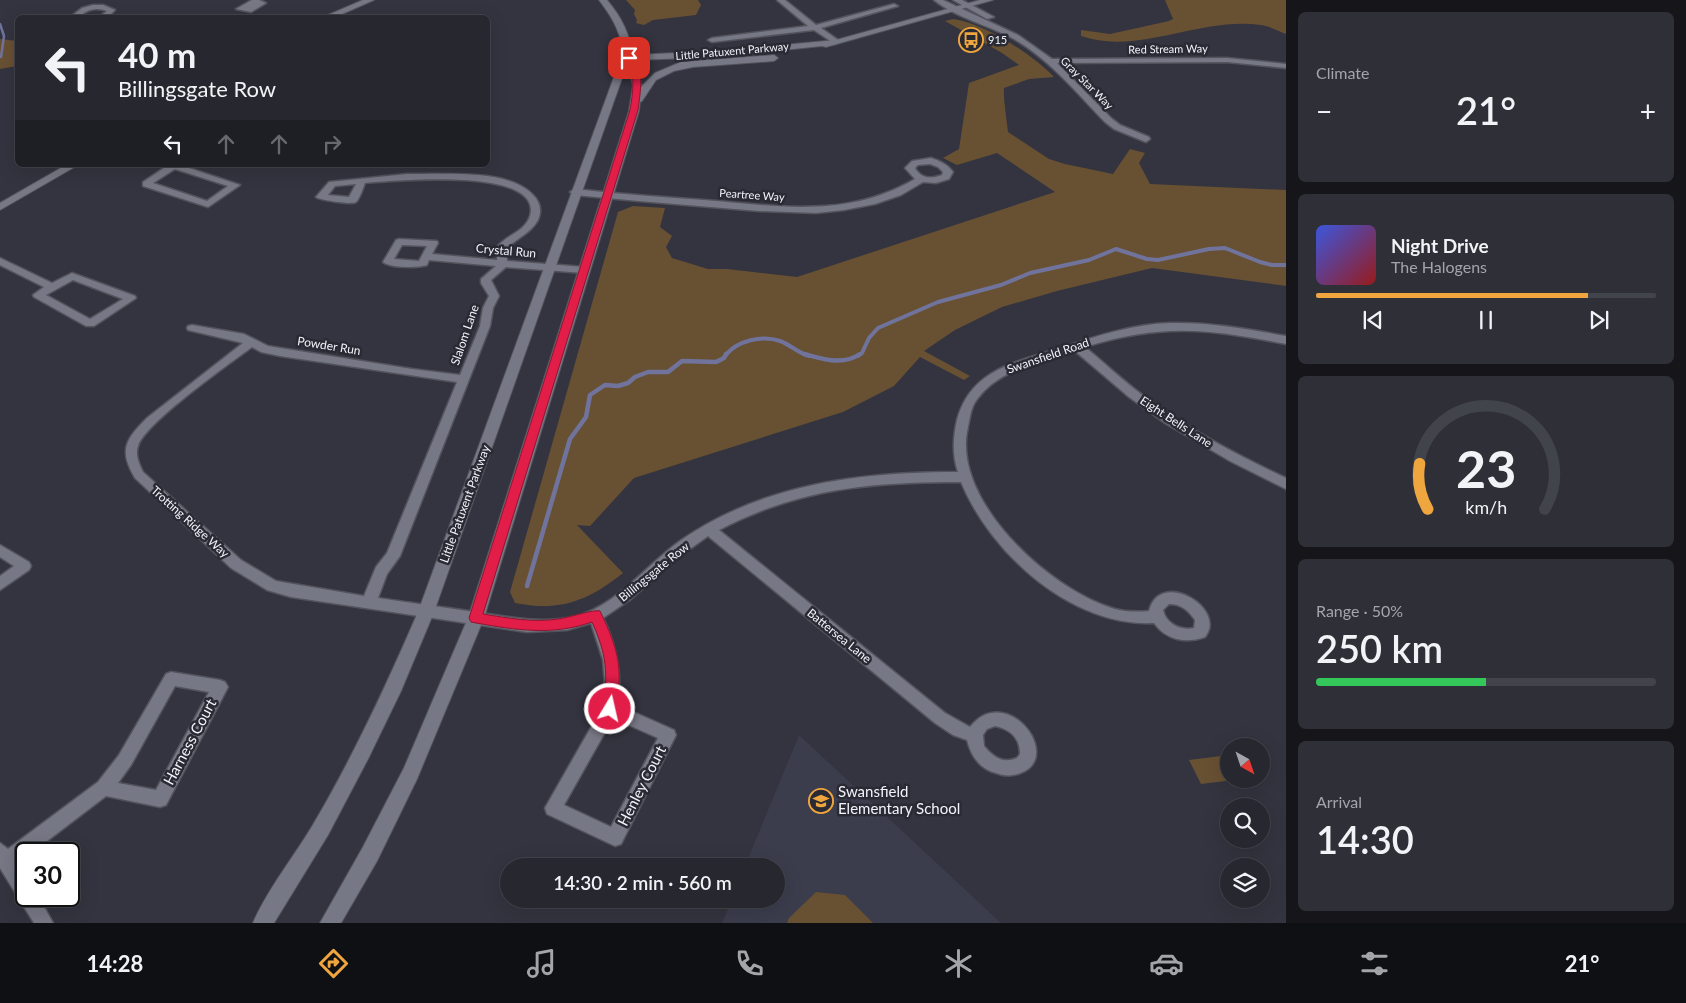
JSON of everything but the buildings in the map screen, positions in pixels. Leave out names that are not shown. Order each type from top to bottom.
[{"type":"street","points":[[331,15],[357,2],[370,0]]},
{"type":"street","points":[[604,0],[625,35],[629,63],[637,86],[634,110]]},
{"type":"street","points":[[781,0],[814,28],[835,42]]},
{"type":"street","name":"Gray Star Way","points":[[938,0],[1015,37],[1050,61],[1108,120],[1117,127],[1146,139]]},
{"type":"street","name":"Gray Star Way","points":[[957,0],[1008,27],[1015,37]]},
{"type":"street","name":"Little Patuxent Parkway","points":[[629,63],[699,65],[780,57],[808,52],[835,42],[989,0]]},
{"type":"street","points":[[78,15],[83,10],[106,5],[110,12],[106,15]]},
{"type":"street","points":[[712,40],[814,28],[894,6]]},
{"type":"street","points":[[251,10],[255,15]]},
{"type":"street","name":"Little Patuxent Parkway","points":[[629,63],[835,42]]},
{"type":"street","name":"Red Stream Way","points":[[1050,61],[1227,60],[1286,66]]},
{"type":"street","name":"Little Patuxent Parkway","points":[[263,923],[322,829],[393,691],[426,612],[576,192],[629,63]]},
{"type":"street","points":[[330,923],[370,854],[411,773],[476,618],[584,270],[609,196],[634,110],[645,85],[655,76],[676,68],[699,65]]},
{"type":"street","points":[[0,207],[70,167]]},
{"type":"street","points":[[169,167],[146,184],[208,204],[235,185],[178,167]]},
{"type":"street","name":"Slalom Lane","points":[[362,180],[407,177],[499,180],[520,188],[533,200],[534,214],[527,229],[502,248],[500,268],[486,279],[486,283],[494,296],[488,308],[485,326],[393,556],[381,571],[370,602]]},
{"type":"street","name":"Peartree Way","points":[[576,192],[779,209],[824,209],[870,203],[911,187],[922,179]]},
{"type":"street","name":"Crystal Run","points":[[426,258],[584,270]]},
{"type":"street","points":[[0,261],[52,287]]},
{"type":"street","points":[[72,276],[131,298],[90,324],[38,294],[52,287],[72,276]]},
{"type":"street","name":"Swansfield Road","points":[[1157,617],[1139,618],[1112,614],[1060,588],[1010,549],[989,524],[964,477],[959,441],[968,405],[986,382],[1001,373],[1077,346],[1140,329],[1177,326],[1210,328],[1286,340]]},
{"type":"street","name":"Powder Run","points":[[192,328],[227,333],[265,349],[280,352],[412,373],[464,379]]},
{"type":"street","name":"Trotting Ridge Way","points":[[251,342],[140,432],[134,441],[130,458],[139,476],[187,517],[236,564],[272,586],[291,591],[426,612]]},
{"type":"street","name":"Eight Bells Lane","points":[[1077,346],[1128,390],[1180,427],[1211,446],[1286,484]]},
{"type":"street","name":"Billingsgate Row","points":[[426,612],[527,626],[574,623],[595,615],[630,593],[672,555],[709,529],[760,504],[818,487],[889,477],[964,477]]},
{"type":"street","name":"Battersea Lane","points":[[709,529],[940,718],[959,730],[974,736]]},
{"type":"street","points":[[0,550],[24,566],[0,584]]},
{"type":"street","name":"Henley Court","points":[[595,615],[607,640],[611,655],[614,677],[610,709],[553,808],[615,838],[668,735],[610,709]]},
{"type":"street","name":"Harness Court","points":[[3,856],[104,788],[125,760],[171,679],[220,687],[160,799],[104,788]]},
{"type":"street","points":[[3,856],[15,875]]},
{"type":"street","points":[[35,907],[44,923]]},
{"type":"shaded area","points":[[626,0],[698,0],[701,5],[696,15],[653,20],[644,25],[636,23],[635,10]]},
{"type":"shaded area","points":[[1165,0],[1286,0],[1286,34],[1270,27],[1238,24],[1125,41],[1103,41],[1081,36],[1081,30],[1110,34],[1169,21],[1173,19]]},
{"type":"shaded area","points":[[953,19],[979,27],[1007,41],[1045,68],[1054,77],[1029,79],[1004,88],[1008,132],[1049,159],[1113,174],[1130,149],[1145,153],[1139,163],[1150,184],[1286,190],[1286,286],[1152,268],[1057,291],[1002,307],[955,330],[924,351],[970,376],[964,380],[920,357],[894,386],[843,412],[634,478],[590,526],[577,525],[623,573],[598,591],[573,602],[546,606],[515,603],[510,592],[618,212],[633,206],[665,208],[660,227],[672,236],[666,247],[672,258],[708,269],[727,269],[797,277],[1055,192],[997,153],[957,165],[943,158],[959,149],[969,83],[1019,65],[1002,53],[945,21]]},
{"type":"shaded area","points":[[0,39],[15,41],[15,66],[0,69]]},
{"type":"shaded area","name":"Swansfield Elementary School","points":[[799,735],[1001,923],[722,923],[728,908],[785,908],[785,858],[748,858]]},
{"type":"shaded area","points":[[1220,756],[1220,782],[1201,784],[1189,760]]},
{"type":"shaded area","points":[[816,892],[845,895],[873,923],[787,923],[789,918]]},
{"type":"waterway","points":[[0,24],[4,36],[1,57]]},
{"type":"waterway","points":[[858,356],[862,353],[869,338],[878,328],[938,302],[1001,285],[1030,273],[1089,260],[1116,249],[1147,259],[1158,260],[1209,249],[1225,248],[1260,262],[1272,265],[1286,265]]},
{"type":"waterway","points":[[725,356],[736,346],[758,339],[780,341],[809,356]]},
{"type":"waterway","points":[[804,354],[840,361],[860,354]]},
{"type":"waterway","points":[[527,586],[570,439],[586,417],[590,395],[605,385],[618,386],[628,383],[635,377],[648,372],[668,372],[682,361],[716,362],[725,356]]},
{"type":"place","name":"915","points":[[971,40]]},
{"type":"place","name":"Swansfield Elementary School","points":[[821,801]]},
{"type":"route","points":[[610,709],[614,677],[611,655],[607,640],[595,615],[574,623],[548,626],[527,626],[476,618],[584,270],[609,196],[634,110],[637,86],[636,75],[634,65],[629,58]]}]
